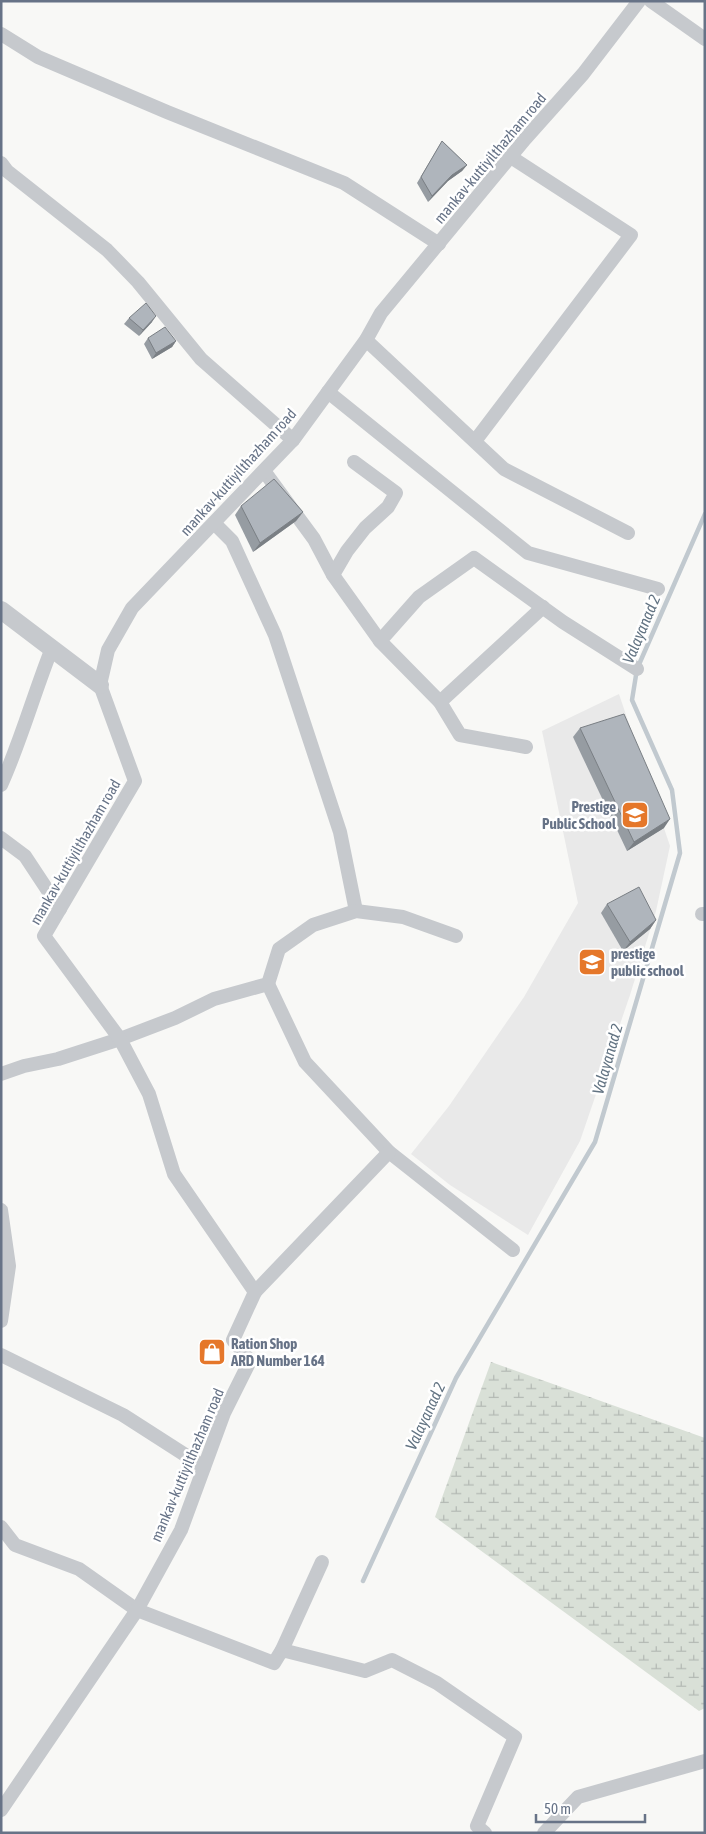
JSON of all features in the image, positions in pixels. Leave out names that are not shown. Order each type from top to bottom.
[{"type":"street","name":"mankav-kuttiyilthazham road","points":[[1,1810],[137,1610],[181,1530],[224,1413],[250,1361],[233,1340],[255,1292],[174,1174],[149,1094],[120,1039],[44,936],[135,781],[100,685],[108,650],[132,608],[294,440],[366,340],[381,313],[583,74],[639,1]]},
{"type":"street","points":[[651,1],[705,39]]},
{"type":"street","points":[[1,34],[38,57],[167,112],[344,183],[439,244]]},
{"type":"street","points":[[475,441],[631,235],[511,157]]},
{"type":"street","points":[[1,163],[7,171],[107,250],[138,282],[201,359],[294,440]]},
{"type":"street","points":[[366,340],[504,469],[628,533]]},
{"type":"street","points":[[328,392],[528,553],[658,589]]},
{"type":"street","points":[[333,574],[347,551],[365,528],[388,507],[396,493],[354,462]]},
{"type":"street","points":[[264,471],[314,539],[333,574],[380,641],[440,702],[460,735],[526,747]]},
{"type":"street","points":[[214,523],[232,541],[275,635],[340,832],[356,911]]},
{"type":"street","points":[[380,641],[419,597],[474,558],[543,607],[637,669]]},
{"type":"street","points":[[440,702],[543,607]]},
{"type":"street","points":[[1,610],[100,685]]},
{"type":"street","points":[[1,785],[52,648]]},
{"type":"street","points":[[1,838],[25,856],[60,910]]},
{"type":"street","points":[[456,936],[403,917],[356,911],[313,926],[278,949],[268,984],[304,1062],[389,1152],[513,1250]]},
{"type":"street","points":[[1,1074],[24,1066],[58,1059],[120,1039],[175,1018],[214,999],[268,984]]},
{"type":"street","points":[[255,1292],[389,1152]]},
{"type":"street","points":[[1,1210],[9,1266],[1,1320]]},
{"type":"street","points":[[1,1355],[124,1415],[204,1467]]},
{"type":"street","points":[[1,1527],[15,1545],[79,1569],[137,1610],[274,1662],[282,1650],[322,1562]]},
{"type":"street","points":[[282,1650],[365,1671],[392,1660],[437,1683],[515,1736],[477,1826],[485,1833]]},
{"type":"street","points":[[544,1833],[578,1797],[705,1761]]},
{"type":"shaded area","name":"prestige public school","points":[[619,694],[670,846],[656,911],[630,995],[580,1141],[528,1235],[450,1185],[411,1154],[449,1106],[524,997],[578,903],[542,731]]},
{"type":"green space","points":[[491,1362],[705,1438],[705,1708],[699,1711],[435,1517]]},
{"type":"building","points":[[442,141],[467,165],[452,175],[432,196],[421,177]]},
{"type":"building","points":[[146,303],[156,316],[143,330],[129,318]]},
{"type":"building","points":[[165,327],[176,341],[156,353],[148,338]]},
{"type":"building","points":[[274,479],[303,512],[260,543],[241,506]]},
{"type":"building","name":"Prestige Public School","points":[[624,714],[670,819],[634,842],[580,728]]},
{"type":"building","points":[[639,887],[656,920],[630,942],[607,904]]},
{"type":"waterway","name":"Valayanad 2","points":[[363,1581],[456,1378],[595,1142],[680,853],[672,790],[632,700],[637,669],[705,514]]},
{"type":"place","name":"Prestige Public School","points":[[635,815]]},
{"type":"place","name":"prestige public school","points":[[592,962]]},
{"type":"place","name":"Ration Shop ARD Number 164","points":[[212,1352]]}]
